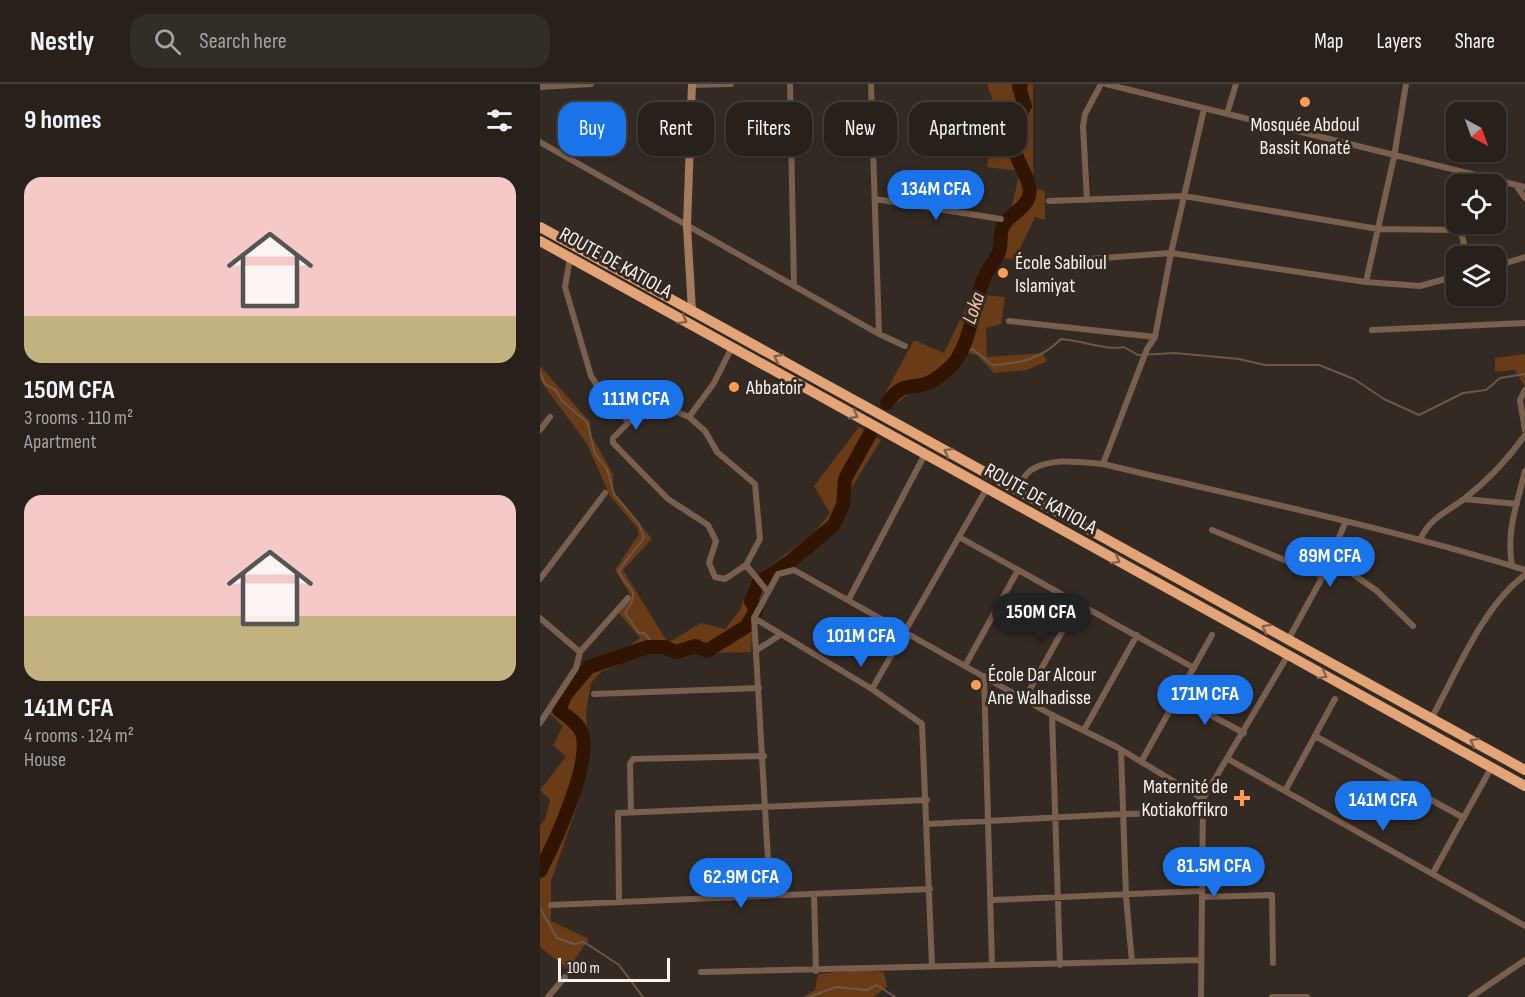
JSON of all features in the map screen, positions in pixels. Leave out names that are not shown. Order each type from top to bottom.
[{"type":"highway","name":"ROUTE DE KATIOLA","points":[[540,227],[1525,770]]},
{"type":"highway","name":"ROUTE DE KATIOLA","points":[[540,241],[1525,786]]},
{"type":"street","points":[[540,87],[591,84]]},
{"type":"street","points":[[692,311],[687,226],[692,85],[731,84]]},
{"type":"street","points":[[790,84],[794,286]]},
{"type":"street","points":[[871,84],[879,334]]},
{"type":"street","points":[[1087,200],[1083,126],[1085,114],[1101,84]]},
{"type":"street","points":[[1106,84],[1394,157],[1525,187]]},
{"type":"street","points":[[1227,114],[1236,84]]},
{"type":"street","points":[[1366,282],[1394,157],[1406,84]]},
{"type":"street","points":[[1103,464],[1144,362],[1147,349],[1155,337],[1171,253],[1204,109]]},
{"type":"street","points":[[540,142],[879,334],[905,345]]},
{"type":"street","points":[[1515,185],[1525,198]]},
{"type":"street","points":[[1049,201],[1184,196],[1378,230],[1457,230],[1462,236],[1464,246]]},
{"type":"street","points":[[875,199],[1001,219]]},
{"type":"street","points":[[1022,264],[1171,253],[1366,282],[1420,286],[1446,279]]},
{"type":"street","points":[[1506,263],[1525,257]]},
{"type":"street","points":[[570,258],[565,287],[591,376],[604,396],[629,422]]},
{"type":"street","points":[[1009,321],[1155,337]]},
{"type":"street","points":[[1372,330],[1525,323]]},
{"type":"street","points":[[689,417],[714,383],[732,347]]},
{"type":"street","points":[[1525,390],[1520,400],[1525,430]]},
{"type":"street","points":[[663,406],[689,417],[705,431],[717,452],[755,484],[760,539],[746,566],[725,579],[715,577],[709,563],[716,541],[708,525],[668,499],[613,443],[613,438],[629,422],[663,406]]},
{"type":"street","points":[[540,430],[550,417]]},
{"type":"street","points":[[1421,538],[1434,519],[1464,499],[1500,465],[1525,435]]},
{"type":"street","points":[[849,599],[925,454]]},
{"type":"street","points":[[1016,489],[1030,471],[1052,464],[1072,461],[1103,464],[1345,523],[1421,538],[1525,570]]},
{"type":"street","points":[[1512,566],[1508,546],[1510,527],[1525,471]]},
{"type":"street","points":[[872,689],[987,488]]},
{"type":"street","points":[[540,579],[605,493]]},
{"type":"street","points":[[1464,499],[1517,504]]},
{"type":"street","points":[[1288,640],[1323,576],[1345,523]]},
{"type":"street","points":[[1212,530],[1323,576]]},
{"type":"street","points":[[959,537],[1194,668]]},
{"type":"street","points":[[1330,558],[1377,591],[1413,626]]},
{"type":"street","points":[[746,566],[768,592]]},
{"type":"street","points":[[770,896],[767,808],[754,618],[778,574],[794,570],[966,664],[1052,715],[1121,750],[1203,799]]},
{"type":"street","points":[[966,664],[1018,570]]},
{"type":"street","points":[[1431,719],[1492,609],[1505,592],[1525,575]]},
{"type":"street","points":[[540,723],[576,668],[580,652],[628,598]]},
{"type":"street","points":[[1025,698],[1078,603]]},
{"type":"street","points":[[540,618],[580,652]]},
{"type":"street","points":[[754,618],[872,689],[922,724],[928,824],[932,966]]},
{"type":"street","points":[[757,650],[780,635]]},
{"type":"street","points":[[1084,730],[1137,635]]},
{"type":"street","points":[[1141,762],[1212,635]]},
{"type":"street","points":[[1201,997],[1203,799],[1288,655]]},
{"type":"street","points":[[984,676],[990,822],[992,964]]},
{"type":"street","points":[[594,694],[759,688]]},
{"type":"street","points":[[1178,697],[1244,733]]},
{"type":"street","points":[[1285,791],[1317,737],[1335,699]]},
{"type":"street","points":[[1052,715],[1060,964]]},
{"type":"street","points":[[1317,737],[1464,818]]},
{"type":"street","points":[[1121,750],[1126,896],[1132,962]]},
{"type":"street","points":[[630,812],[630,764],[633,759],[764,756]]},
{"type":"street","points":[[1228,759],[1525,926]]},
{"type":"street","points":[[1433,873],[1491,768]]},
{"type":"street","points":[[619,902],[616,814],[927,800]]},
{"type":"street","points":[[928,824],[1123,814],[1203,813]]},
{"type":"street","points":[[551,905],[930,889]]},
{"type":"street","points":[[814,894],[816,971]]},
{"type":"street","points":[[992,900],[1202,894],[1272,895],[1273,963]]},
{"type":"street","points":[[701,972],[1201,960]]},
{"type":"street","points":[[1472,997],[1525,960]]},
{"type":"street","points":[[548,997],[565,976]]},
{"type":"street","points":[[1272,997],[1307,997]]},
{"type":"shaded area","points":[[987,84],[1033,84],[1033,188],[1045,191],[1045,220],[1035,217],[1015,259],[1000,258],[989,277],[984,295],[1005,297],[1001,324],[986,328],[987,357],[1042,353],[1047,361],[1027,370],[994,373],[977,355],[968,353],[928,389],[907,395],[891,408],[881,401],[914,340],[944,353],[1009,218],[1020,171],[987,167],[989,156],[1027,156],[1027,102],[993,102]]},
{"type":"shaded area","points":[[1525,354],[1525,387],[1515,370],[1495,372],[1495,358]]},
{"type":"shaded area","points":[[540,366],[590,422],[592,437],[613,474],[613,491],[652,539],[623,570],[668,643],[701,623],[725,629],[740,610],[751,580],[814,533],[830,513],[814,486],[859,427],[881,440],[852,487],[846,509],[825,540],[772,576],[753,613],[751,652],[643,654],[601,672],[591,683],[586,712],[589,763],[551,881],[551,921],[589,939],[568,969],[540,947],[540,826],[545,820],[550,800],[540,790],[566,757],[553,745],[563,726],[550,714],[581,665],[628,647],[640,638],[619,613],[631,596],[615,570],[639,534],[637,528],[610,496],[587,444],[540,379]]},
{"type":"shaded area","points":[[856,970],[884,972],[887,987],[873,997],[803,997],[815,990],[818,974]]},
{"type":"waterway","name":"Loka","points":[[887,403],[898,391],[930,382],[955,362],[969,331],[985,276],[999,252],[1003,226],[1028,199],[1030,190],[1028,180],[1014,149],[1013,136],[1016,122],[1025,106],[1019,87],[1021,84]]},
{"type":"waterway","points":[[960,350],[972,349],[993,365],[1003,364],[1030,359],[1046,351],[1061,339],[1110,348],[1124,347],[1138,355],[1175,353],[1239,359],[1265,365],[1319,365],[1354,379],[1384,399],[1419,415],[1463,393],[1486,390],[1500,378],[1525,374]]},
{"type":"waterway","points":[[540,372],[545,384],[556,390],[562,401],[587,422],[595,454],[607,469],[614,494],[639,524],[644,538],[619,570],[633,593],[631,604],[625,613],[639,633],[644,633],[649,639],[648,647]]},
{"type":"waterway","points":[[540,871],[570,802],[582,763],[584,746],[582,733],[575,723],[559,710],[566,694],[589,667],[648,647],[664,647],[676,652],[695,646],[707,651],[747,626],[756,610],[751,601],[758,583],[792,560],[834,525],[843,505],[845,479],[871,432]]},
{"type":"waterway","points":[[540,908],[557,938],[574,944],[584,942],[619,965],[643,997]]},
{"type":"waterway","points":[[809,997],[836,987],[867,990],[877,985],[895,997]]},
{"type":"place","name":"Mosquée Abdoul Bassit Konaté","points":[[1305,102]]},
{"type":"place","name":"École Sabiloul Islamiyat","points":[[1003,273]]},
{"type":"place","name":"Abbatoir","points":[[734,387]]},
{"type":"place","name":"École Dar Alcour Ane Walhadisse","points":[[976,685]]},
{"type":"place","name":"Maternité de Kotiakoffikro","points":[[1242,798]]}]
